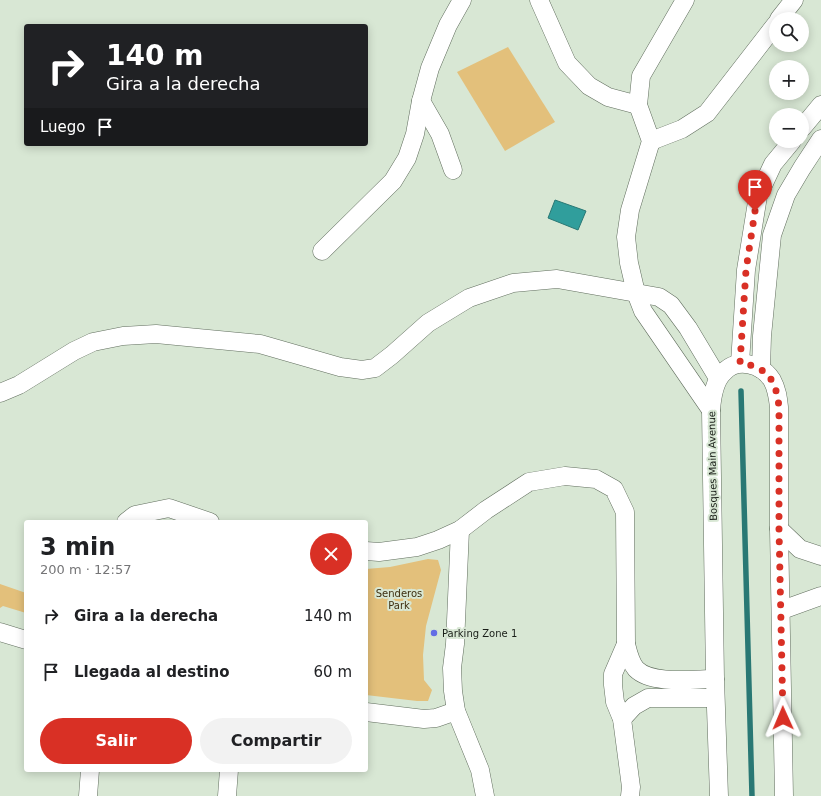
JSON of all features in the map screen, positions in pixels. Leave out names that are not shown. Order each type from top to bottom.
[{"type":"street","points":[[322,252],[393,181],[407,158],[415,134],[421,101],[430,68],[448,25],[462,0]]},
{"type":"street","points":[[539,0],[567,63],[589,86],[608,97],[638,105]]},
{"type":"street","points":[[685,0],[641,76],[638,105],[651,141],[630,210],[626,237],[629,263],[636,293],[643,311],[711,410]]},
{"type":"street","points":[[785,12],[794,0]]},
{"type":"street","points":[[651,141],[682,129],[707,113],[769,33]]},
{"type":"street","points":[[421,101],[440,134],[453,170]]},
{"type":"street","points":[[809,119],[821,104]]},
{"type":"street","points":[[761,369],[762,336],[772,236],[786,195],[821,139]]},
{"type":"street","points":[[740,363],[746,270],[758,196],[773,164],[786,148]]},
{"type":"street","points":[[0,393],[19,385],[74,351],[93,342],[123,336],[156,334],[260,344],[340,367],[362,370],[375,368],[428,323],[469,298],[513,283],[557,279],[659,297],[671,304],[688,328],[718,378],[731,366],[740,363],[750,365],[761,369],[771,379],[778,394],[784,796]]},
{"type":"street","name":"Bosques Main Avenue","points":[[718,378],[714,389],[711,410],[715,698],[720,796]]},
{"type":"street","points":[[368,551],[379,552],[417,547],[438,540],[460,530],[486,510],[529,482],[565,476],[596,479],[614,489],[625,512],[626,644],[631,662],[637,670],[646,676],[668,680],[715,679]]},
{"type":"street","points":[[129,520],[135,515],[169,508],[204,520]]},
{"type":"street","points":[[779,529],[800,549],[821,556]]},
{"type":"street","points":[[460,530],[459,577],[452,668],[453,691],[456,711],[480,770],[485,796]]},
{"type":"street","points":[[782,610],[821,596]]},
{"type":"street","points":[[0,632],[24,639]]},
{"type":"street","points":[[626,644],[613,674],[615,702],[622,719],[631,787],[630,796]]},
{"type":"street","points":[[622,719],[634,706],[648,698],[715,698]]},
{"type":"street","points":[[368,712],[424,719],[436,718],[456,711]]},
{"type":"street","points":[[88,796],[90,772]]},
{"type":"street","points":[[227,796],[229,772]]},
{"type":"green space","points":[[508,47],[555,122],[505,151],[457,72]]},
{"type":"green space","name":"Senderos Park","points":[[428,559],[438,560],[441,570],[426,626],[423,655],[424,680],[432,690],[428,701],[368,695],[368,569],[390,567]]},
{"type":"green space","points":[[0,584],[24,592],[24,612],[3,606],[0,608]]},
{"type":"water","points":[[555,200],[586,211],[578,230],[548,218]]},
{"type":"waterway","points":[[741,391],[752,796]]},
{"type":"place","name":"Parking Zone 1","points":[[434,633]]},
{"type":"route","points":[[755,211],[746,270],[740,363],[761,369],[771,379],[778,394],[783,718]]}]
